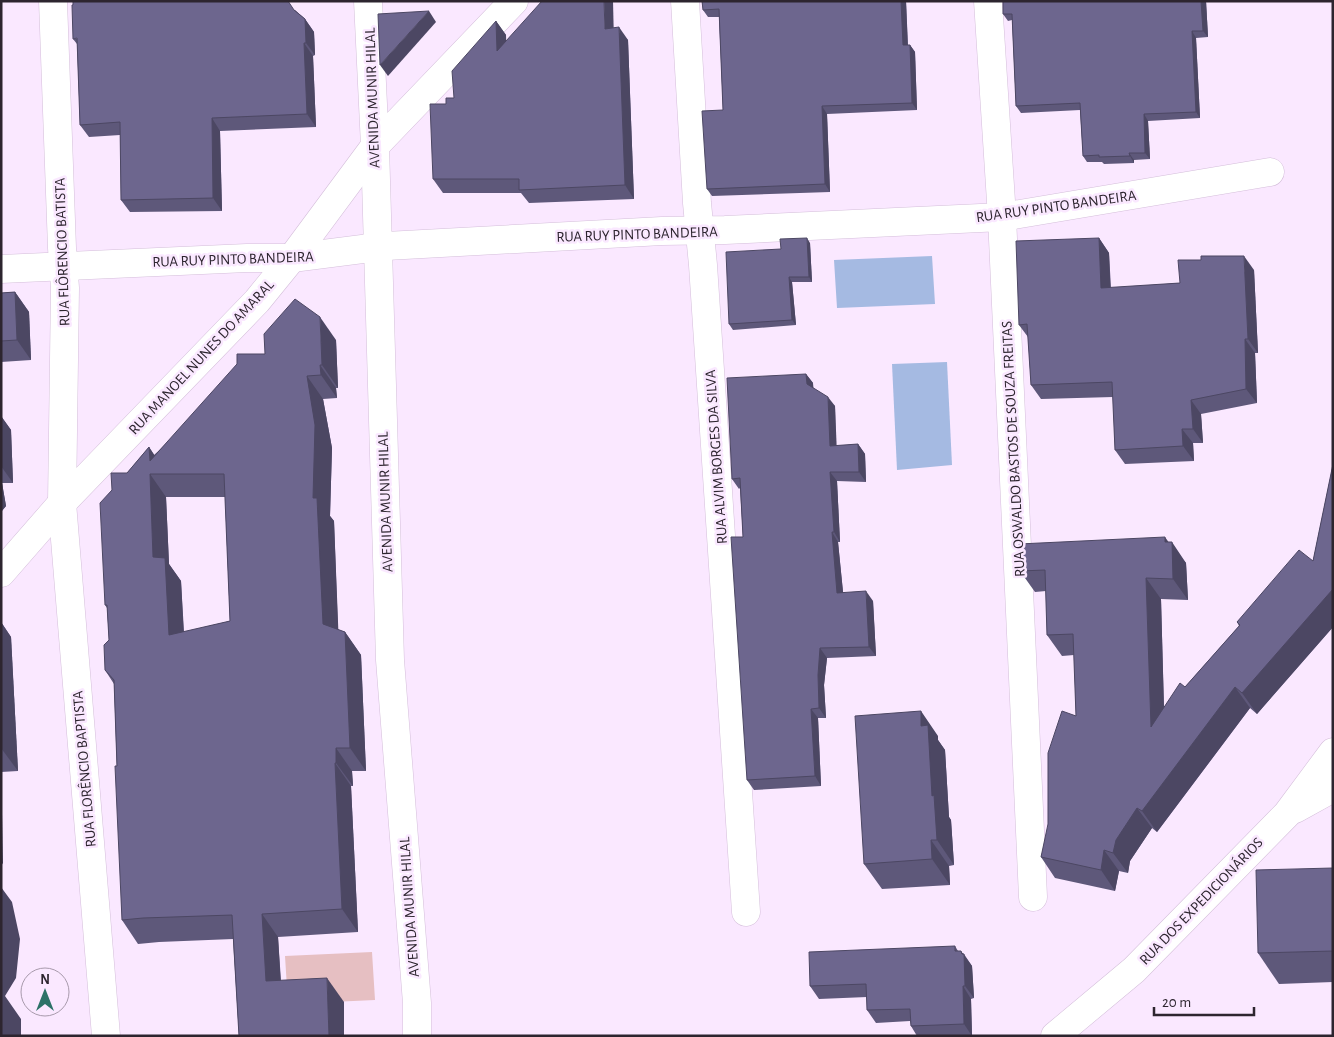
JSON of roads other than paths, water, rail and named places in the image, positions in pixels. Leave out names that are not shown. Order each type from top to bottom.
[{"type":"street","name":"RUA FLÔRENCIO BATISTA","points":[[53,1],[64,288],[62,503]]},
{"type":"street","name":"AVENIDA MUNIR HILAL","points":[[368,1],[375,146],[390,660],[417,1003],[417,1036]]},
{"type":"street","name":"RUA MANOEL NUNES DO AMARAL","points":[[1,573],[62,503],[257,301],[292,258],[375,146],[514,1]]},
{"type":"street","name":"RUA ALVIM BORGES DA SILVA","points":[[685,1],[697,203],[746,912]]},
{"type":"street","name":"RUA OSWALDO BASTOS DE SOUZA FREITAS","points":[[988,1],[1002,217],[1033,897]]},
{"type":"street","name":"RUA RUY PINTO BANDEIRA","points":[[1,269],[248,258],[292,258],[386,246],[662,231],[725,230],[1002,217],[1270,172]]},
{"type":"street","name":"RUA FLORÊNCIO BAPTISTA","points":[[62,503],[106,1036]]},
{"type":"street","name":"RUA DOS EXPEDICIONÁRIOS","points":[[1055,1036],[1134,970],[1287,814],[1333,752]]},
{"type":"street","points":[[1287,814],[1333,788]]},
{"type":"street","name":"AVENIDA MUNIR HILAL","points":[[417,1003],[428,1036]]},
{"type":"water","points":[[932,256],[935,304],[837,308],[834,260]]},
{"type":"water","points":[[947,362],[952,465],[897,470],[892,364]]}]
